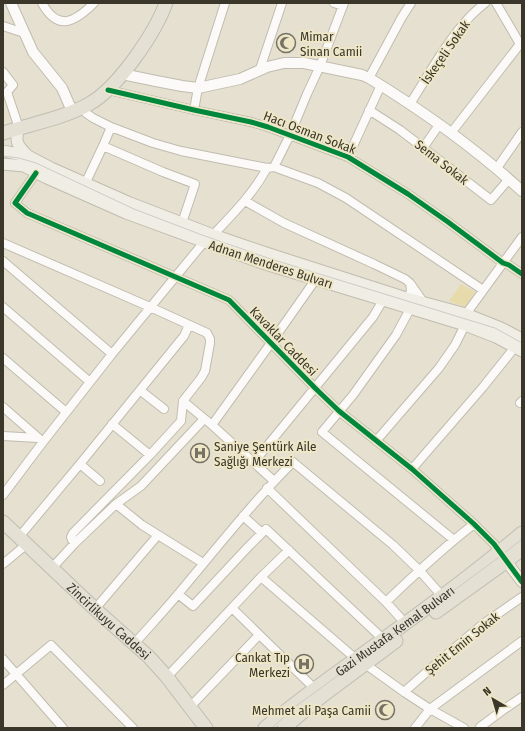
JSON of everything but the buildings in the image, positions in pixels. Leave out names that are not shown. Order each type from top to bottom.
[{"type":"main road","points":[[3,133],[77,109],[90,103],[108,90],[122,74],[152,30],[166,3]]},
{"type":"main road","points":[[19,128],[16,138],[26,161]]},
{"type":"main road","name":"Adnan Menderes Bulvarı","points":[[3,151],[26,161],[51,168],[130,204],[213,235],[424,303],[465,320],[496,337],[520,346]]},
{"type":"main road","name":"Adnan Menderes Bulvarı","points":[[3,164],[26,161]]},
{"type":"main road","name":"Adnan Menderes Bulvarı","points":[[26,161],[36,173],[126,213],[204,242],[262,263],[410,309],[465,320]]},
{"type":"main road","name":"Zincirlikuyu Caddesi","points":[[3,522],[95,609],[149,657],[167,677],[206,728]]},
{"type":"main road","name":"Gazi Mustafa Kemal Bulvarı","points":[[265,728],[314,689],[361,661],[449,602],[503,557],[522,533]]},
{"type":"main road","name":"Gazi Mustafa Kemal Bulvarı","points":[[284,728],[322,696],[383,640],[405,623],[442,596],[503,557],[522,550]]},
{"type":"street","points":[[11,3],[33,52],[77,109],[84,111],[88,116],[111,127],[153,143],[181,151],[271,168],[318,183],[346,198],[483,290]]},
{"type":"street","points":[[41,3],[53,17],[66,21],[75,19],[94,3]]},
{"type":"street","points":[[194,110],[198,88],[225,3]]},
{"type":"street","points":[[260,69],[282,3]]},
{"type":"street","points":[[3,495],[41,440],[66,412],[150,307],[204,242],[213,235],[245,201],[271,168],[290,135],[320,66],[344,4],[334,3]]},
{"type":"street","points":[[369,78],[410,3]]},
{"type":"street","name":"İskeçeli Sokak","points":[[410,104],[447,45],[472,14],[485,3]]},
{"type":"street","points":[[451,133],[521,44],[496,3]]},
{"type":"street","points":[[3,26],[24,33]]},
{"type":"street","points":[[122,74],[198,88],[240,79],[260,69],[274,65],[294,63],[320,66],[353,73],[369,78],[410,104],[497,168],[522,191]]},
{"type":"street","points":[[3,72],[13,84],[7,92],[19,128]]},
{"type":"street","points":[[348,157],[381,85]]},
{"type":"street","name":"Hacı Osman Sokak","points":[[108,90],[251,122],[348,157],[408,194],[503,263],[509,265],[522,274]]},
{"type":"street","name":"Sema Sokak","points":[[369,110],[400,130],[491,200],[509,179]]},
{"type":"street","points":[[424,148],[440,125]]},
{"type":"street","points":[[85,184],[111,127]]},
{"type":"street","points":[[497,168],[522,132]]},
{"type":"street","points":[[103,146],[195,184],[182,223]]},
{"type":"street","name":"Kavaklar Caddesi","points":[[36,173],[15,203],[27,213],[229,300],[339,411],[412,469],[474,524],[494,544],[522,582]]},
{"type":"street","points":[[245,201],[284,223],[404,279],[410,283],[424,303]]},
{"type":"street","points":[[376,441],[439,368],[454,345],[465,320],[483,290],[522,237]]},
{"type":"street","points":[[3,243],[207,333],[210,339],[205,371],[183,401],[181,422],[73,533],[71,537],[75,543]]},
{"type":"street","points":[[3,260],[112,354]]},
{"type":"street","points":[[212,425],[316,279]]},
{"type":"street","points":[[403,297],[410,294],[410,283]]},
{"type":"street","points":[[254,462],[373,316],[383,300]]},
{"type":"street","points":[[3,307],[90,382]]},
{"type":"street","points":[[410,309],[396,334],[353,395],[322,432],[454,540]]},
{"type":"street","points":[[3,564],[23,540],[80,464],[141,391],[184,336],[189,326]]},
{"type":"street","points":[[412,469],[520,346]]},
{"type":"street","points":[[3,358],[66,412]]},
{"type":"street","points":[[141,391],[164,409]]},
{"type":"street","points":[[183,401],[274,481]]},
{"type":"street","points":[[3,407],[41,440]]},
{"type":"street","points":[[52,568],[75,543],[116,504],[141,486],[204,419]]},
{"type":"street","points":[[112,424],[150,455]]},
{"type":"street","points":[[3,436],[41,440]]},
{"type":"street","points":[[134,644],[267,488],[293,462],[387,540],[419,570],[442,596]]},
{"type":"street","points":[[80,464],[100,481]]},
{"type":"street","points":[[267,488],[386,602],[405,623]]},
{"type":"street","points":[[116,504],[142,524],[203,563]]},
{"type":"street","points":[[243,516],[262,533]]},
{"type":"street","points":[[386,602],[419,570],[474,524]]},
{"type":"street","points":[[178,594],[193,606],[266,528],[383,640]]},
{"type":"street","points":[[95,609],[158,534]]},
{"type":"street","points":[[167,677],[288,550]]},
{"type":"street","points":[[261,577],[361,661],[430,709],[464,728]]},
{"type":"street","name":"Şehit Emin Sokak","points":[[404,692],[483,624],[522,597]]},
{"type":"street","points":[[232,608],[314,689]]},
{"type":"street","points":[[190,707],[259,635]]},
{"type":"street","points":[[415,728],[430,709],[522,641]]},
{"type":"street","points":[[3,685],[51,645],[133,728]]},
{"type":"street","points":[[3,659],[63,728]]},
{"type":"street","points":[[480,728],[502,710],[522,697]]},
{"type":"shaded area","points":[[461,284],[475,292],[465,307],[449,301]]},
{"type":"tram line","points":[[3,156],[19,158],[36,163],[134,209],[202,235],[271,259],[495,328],[522,343]]},
{"type":"tram line","points":[[272,728],[296,706],[522,539]]},
{"type":"cycle path","points":[[108,90],[251,122],[348,157],[408,194],[503,263],[509,265],[522,274]]},
{"type":"cycle path","points":[[36,173],[15,203],[27,213],[229,300],[339,411],[412,469],[474,524],[494,544],[522,582]]},
{"type":"place","name":"Mimar Sinan Camii","points":[[286,43]]},
{"type":"place","name":"Saniye Şentürk Aile Sağlığı Merkezi","points":[[200,453]]},
{"type":"place","name":"Cankat Tıp Merkezi","points":[[304,664]]},
{"type":"place","name":"Mehmet ali Paşa Camii","points":[[385,710]]}]
